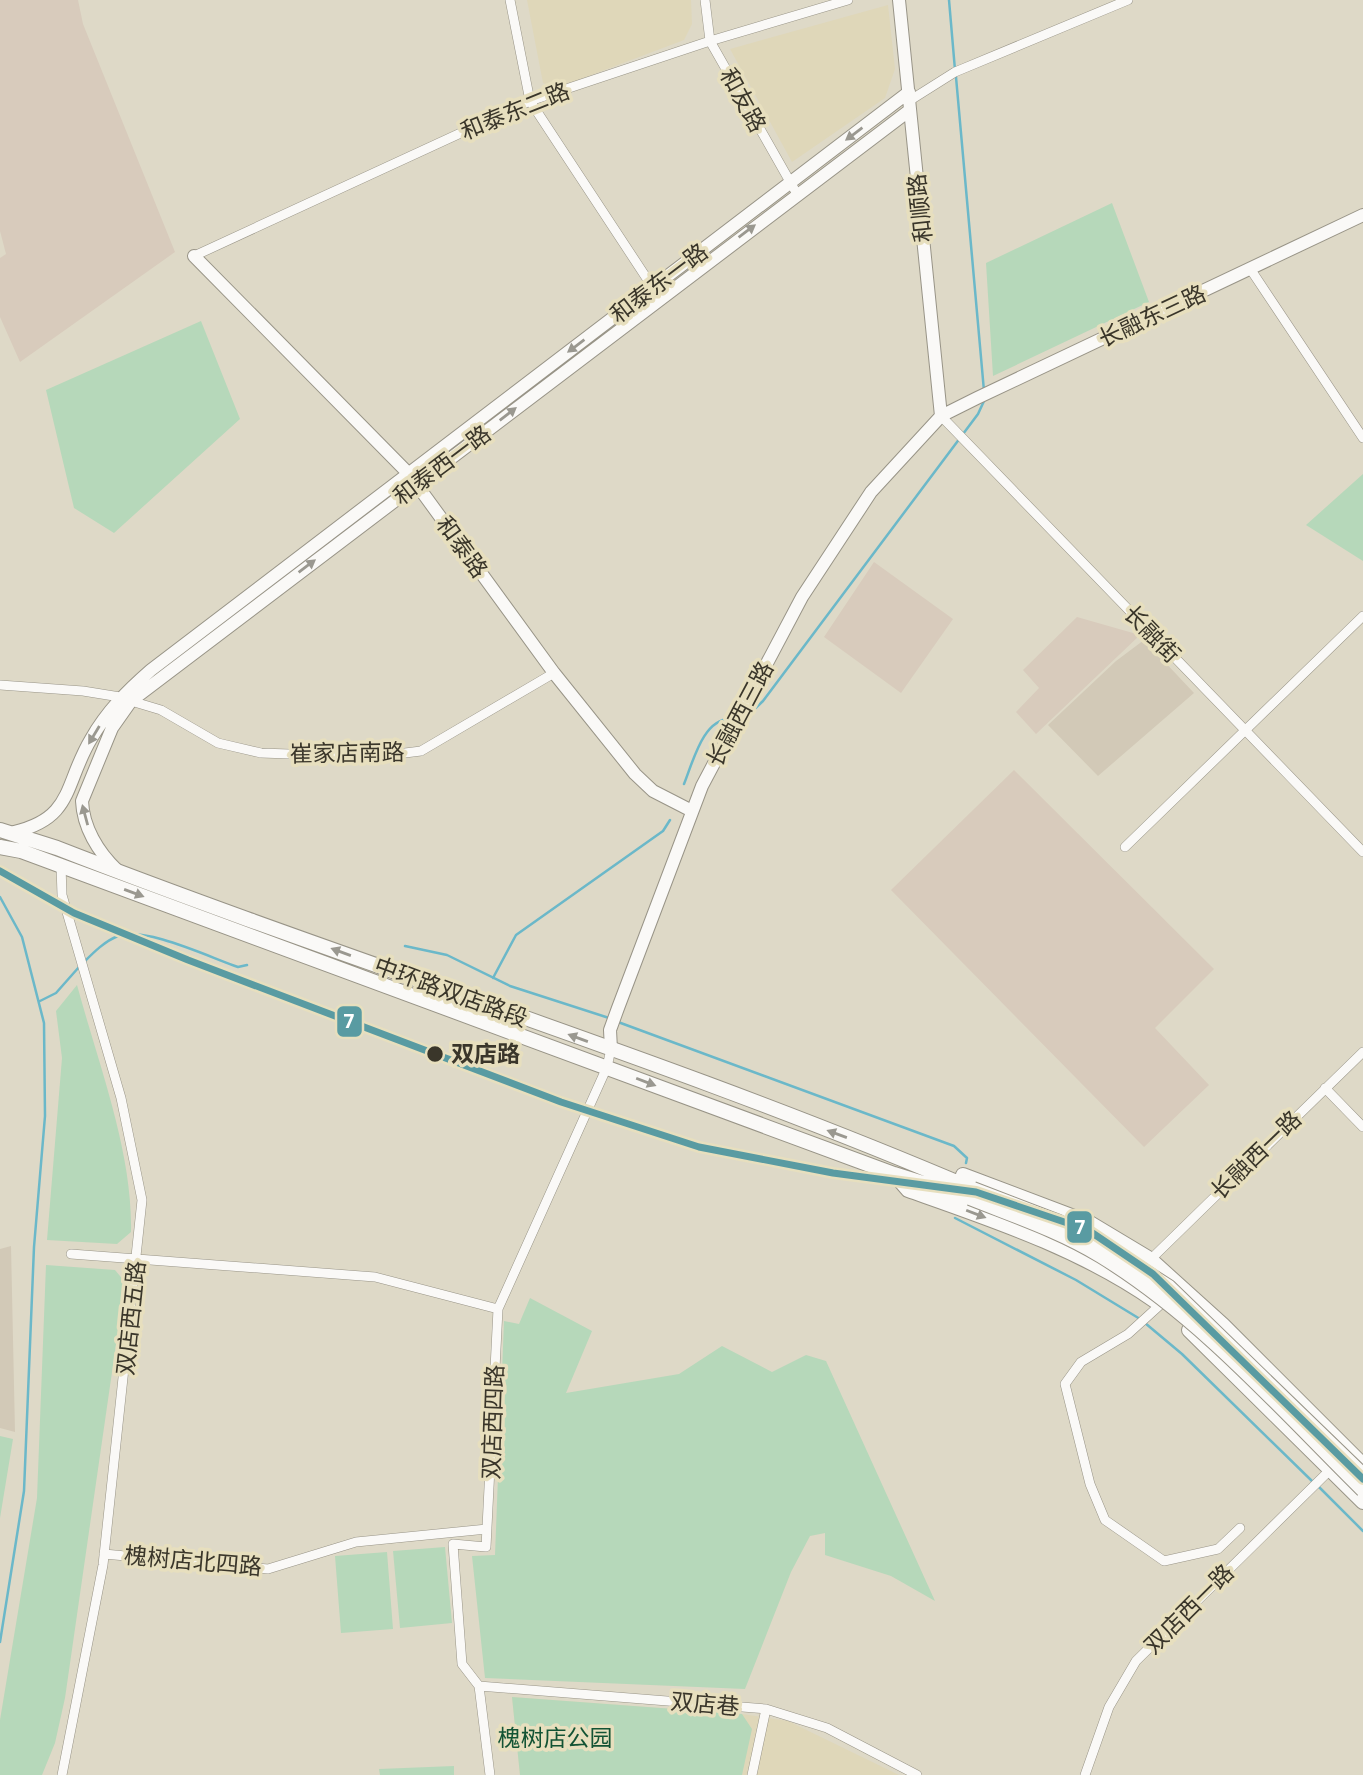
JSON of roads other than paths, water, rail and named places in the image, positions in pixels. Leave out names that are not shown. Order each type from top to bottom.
[{"type":"main road","name":"中环路双店路段","points":[[7,831],[611,1049],[901,1158]]},
{"type":"main road","name":"中环路双店路段","points":[[0,847],[61,866],[894,1174]]},
{"type":"main road","points":[[901,1158],[971,1194],[1056,1231],[1100,1255],[1154,1292],[1201,1329],[1363,1490]]},
{"type":"main road","points":[[901,1158],[953,1171],[1090,1223],[1150,1259],[1223,1325],[1363,1465]]},
{"type":"main road","points":[[894,1174],[971,1194],[1059,1222],[1102,1244],[1169,1287],[1363,1475]]},
{"type":"main road","points":[[894,1174],[908,1190],[1052,1244],[1133,1286],[1195,1335],[1326,1474],[1363,1502]]},
{"type":"street","points":[[510,0],[530,101],[657,292]]},
{"type":"street","name":"和友路","points":[[705,0],[710,41],[793,189]]},
{"type":"street","name":"和泰东二路","points":[[194,256],[530,101],[710,41],[849,0]]},
{"type":"street","name":"和顺路","points":[[900,0],[941,416]]},
{"type":"street","points":[[909,101],[955,72],[1128,0]]},
{"type":"street","name":"和泰东一路","points":[[413,479],[909,101]]},
{"type":"street","name":"长融东三路","points":[[941,416],[1363,215]]},
{"type":"street","name":"和泰路","points":[[194,256],[413,479],[554,673],[635,774],[653,791],[692,811]]},
{"type":"street","points":[[1251,270],[1363,438]]},
{"type":"street","name":"长融街","points":[[941,416],[1363,852]]},
{"type":"street","name":"长融西三路","points":[[611,1049],[610,1030],[702,786],[802,597],[835,542],[871,492],[941,416]]},
{"type":"street","name":"和泰西一路","points":[[7,831],[37,827],[59,810],[90,740],[151,670],[413,479]]},
{"type":"street","points":[[1125,847],[1363,616]]},
{"type":"street","name":"崔家店南路","points":[[0,685],[83,691],[125,699],[161,710],[218,743],[261,753],[373,757],[421,751],[554,673]]},
{"type":"street","name":"和泰西一路","points":[[120,872],[103,857],[92,837],[82,814],[82,801],[125,699]]},
{"type":"street","name":"双店西五路","points":[[61,866],[62,895],[121,1098],[142,1200],[104,1554],[62,1775]]},
{"type":"street","name":"双店西四路","points":[[487,1529],[498,1309],[607,1067],[611,1049]]},
{"type":"street","name":"长融西一路","points":[[1133,1286],[1150,1259],[1363,1052]]},
{"type":"street","points":[[1325,1088],[1363,1127]]},
{"type":"street","points":[[71,1254],[375,1277],[498,1309]]},
{"type":"street","points":[[1160,1305],[1143,1321],[1081,1362],[1066,1384],[1090,1484],[1105,1520],[1164,1561],[1218,1549],[1240,1528]]},
{"type":"street","name":"双店西一路","points":[[1085,1775],[1109,1707],[1136,1661],[1326,1474]]},
{"type":"street","points":[[487,1529],[486,1547],[453,1544],[462,1664],[479,1686],[490,1775]]},
{"type":"street","name":"槐树店北四路","points":[[104,1554],[268,1569],[356,1542],[487,1529]]},
{"type":"street","name":"双店巷","points":[[479,1686],[766,1709],[827,1728],[917,1775]]},
{"type":"street","points":[[752,1775],[766,1709]]},
{"type":"waterway","points":[[949,0],[955,70]]},
{"type":"waterway","points":[[956,77],[984,391]]},
{"type":"waterway","points":[[744,719],[763,701],[978,414],[984,401]]},
{"type":"waterway","points":[[684,784],[706,733],[721,721],[731,719]]},
{"type":"waterway","points":[[493,978],[516,935],[663,831],[670,820]]},
{"type":"waterway","points":[[0,897],[22,937],[44,1023],[45,1116],[34,1247],[24,1491],[0,1642]]},
{"type":"waterway","points":[[84,962],[109,941],[130,934],[161,939],[238,967],[247,965]]},
{"type":"waterway","points":[[405,946],[447,955],[510,986],[609,1018]]},
{"type":"waterway","points":[[40,1001],[56,993],[79,967]]},
{"type":"waterway","points":[[618,1022],[954,1146],[967,1158],[966,1163]]},
{"type":"waterway","points":[[955,1218],[1076,1280],[1140,1319]]},
{"type":"waterway","points":[[1145,1323],[1182,1354],[1313,1482]]},
{"type":"waterway","points":[[1318,1486],[1363,1531]]},
{"type":"place","name":"双店路","points":[[435,1054]]},
{"type":"park label","name":"槐树店公园","points":[[555,1738]]}]
